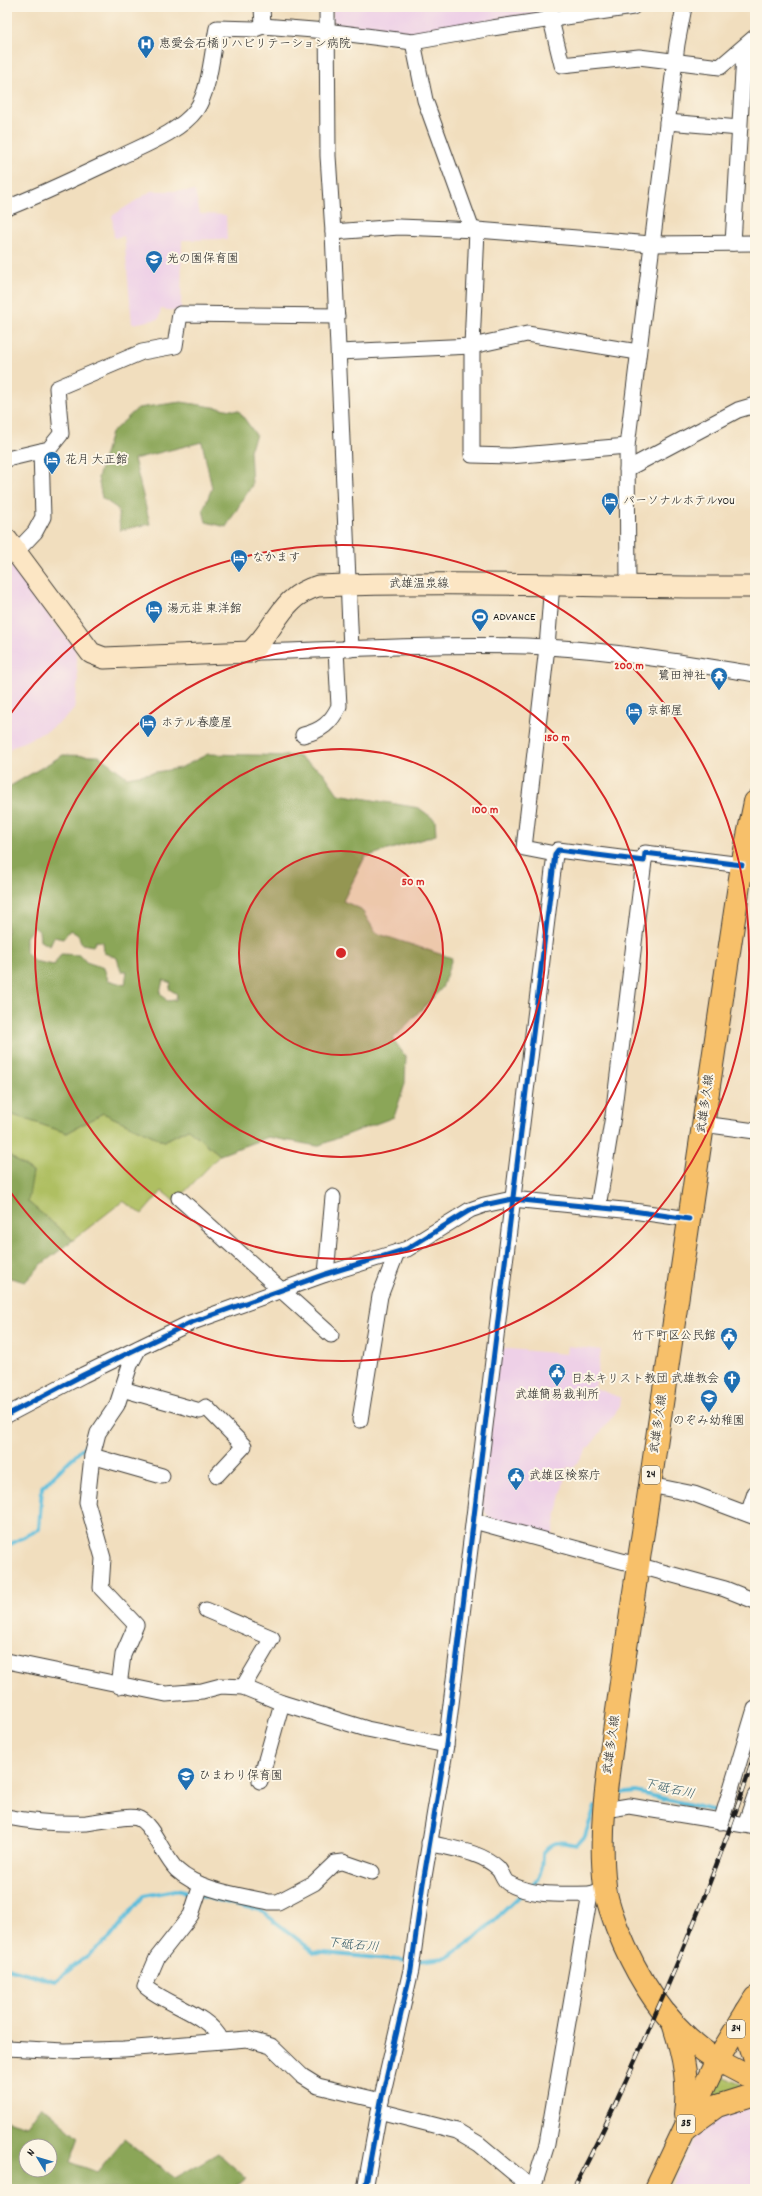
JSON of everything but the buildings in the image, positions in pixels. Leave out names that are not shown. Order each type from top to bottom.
[{"type":"main road","points":[[11,546],[91,652],[96,656],[114,658],[250,652]]},
{"type":"main road","name":"武雄温泉線","points":[[250,652],[260,644],[286,604],[296,595],[318,586],[349,584],[552,584],[755,587]]},
{"type":"main road","name":"武雄多久線","points":[[755,802],[747,858],[702,1124],[638,1566],[607,1784],[598,1892],[645,1986],[674,2026],[698,2048],[755,2080]]},
{"type":"main road","points":[[751,2005],[748,2038],[755,2060]]},
{"type":"main road","name":"34","points":[[717,2060],[751,2005]]},
{"type":"main road","points":[[674,2026],[684,2057],[688,2094],[683,2130]]},
{"type":"main road","name":"35","points":[[656,2189],[717,2060]]},
{"type":"main road","points":[[683,2130],[717,2106],[755,2094]]},
{"type":"street","points":[[262,7],[263,26]]},
{"type":"street","points":[[303,736],[322,728],[335,714],[339,706],[349,584],[339,352],[328,156],[327,7]]},
{"type":"street","points":[[7,208],[47,192],[146,144],[183,124],[196,110],[204,95],[217,28],[255,29],[263,26],[326,31],[413,42],[492,28],[551,13],[633,7]]},
{"type":"street","points":[[628,586],[627,446],[651,244],[675,61],[684,7]]},
{"type":"street","points":[[551,13],[562,65],[639,57],[720,67],[755,37]]},
{"type":"street","points":[[413,42],[425,100],[474,230],[472,455],[510,456],[627,446]]},
{"type":"street","points":[[732,243],[744,55],[742,49]]},
{"type":"street","points":[[667,122],[740,128]]},
{"type":"street","points":[[333,232],[398,227],[474,230],[651,244],[755,243]]},
{"type":"street","points":[[7,460],[49,449],[61,434],[57,388],[142,352],[175,346],[180,314],[337,316]]},
{"type":"street","points":[[339,352],[472,346],[527,334],[638,352]]},
{"type":"street","points":[[627,469],[738,410],[755,405]]},
{"type":"street","points":[[11,546],[36,532],[43,517],[41,451]]},
{"type":"street","points":[[552,584],[547,647],[524,848],[555,854]]},
{"type":"street","points":[[250,652],[494,646],[547,647],[608,652],[755,674]]},
{"type":"street","points":[[365,2189],[380,2106],[411,1970],[429,1843],[446,1745],[555,854],[558,850],[644,861]]},
{"type":"street","points":[[598,1207],[613,1116],[645,853],[747,858]]},
{"type":"street","points":[[702,1124],[755,1131]]},
{"type":"street","points":[[326,1274],[333,1197]]},
{"type":"street","points":[[178,1198],[331,1335]]},
{"type":"street","points":[[7,1415],[83,1375],[190,1323],[326,1274],[407,1249],[470,1210],[512,1199],[598,1207],[689,1219]]},
{"type":"street","points":[[360,1420],[380,1296],[397,1252]]},
{"type":"street","points":[[119,1686],[123,1655],[136,1625],[101,1588],[102,1558],[88,1502],[92,1456],[98,1433],[117,1405],[130,1365],[139,1348]]},
{"type":"street","points":[[122,1389],[200,1411],[206,1407],[244,1446],[217,1475]]},
{"type":"street","points":[[92,1456],[162,1476]]},
{"type":"street","points":[[650,1485],[694,1494],[751,1515],[755,1494]]},
{"type":"street","points":[[474,1521],[725,1589],[755,1601]]},
{"type":"street","points":[[206,1610],[272,1638],[243,1688]]},
{"type":"street","points":[[11,1667],[166,1694],[202,1691],[221,1686],[243,1688],[367,1729],[446,1745]]},
{"type":"street","points":[[260,1782],[282,1702]]},
{"type":"street","points":[[721,1822],[755,1709]]},
{"type":"street","points":[[605,1810],[629,1806],[750,1826],[755,1796]]},
{"type":"street","points":[[7,1817],[22,1820],[86,1823],[137,1817],[145,1823],[167,1858],[178,1870],[201,1885],[269,1902],[278,1902],[314,1883],[336,1863],[343,1862],[372,1872]]},
{"type":"street","points":[[7,2048],[65,2051],[117,2050],[247,2039],[271,2046],[302,2076],[318,2086],[457,2131],[479,2144],[533,2189],[547,2144],[598,1892],[552,1894],[527,1890],[507,1882],[498,1868],[478,1855],[429,1843]]},
{"type":"street","points":[[201,1885],[191,1915],[157,1958],[145,1986],[156,1996],[193,2014],[216,2030],[221,2040]]},
{"type":"shaded area","points":[[333,7],[543,7],[541,16],[413,39],[337,27],[332,20]]},
{"type":"shaded area","name":"光の園保育園","points":[[151,191],[195,191],[200,214],[226,215],[227,239],[182,240],[181,309],[176,311],[161,309],[159,319],[132,324],[124,236],[114,238],[112,216]]},
{"type":"shaded area","points":[[7,561],[28,585],[54,623],[75,648],[78,681],[74,709],[68,716],[49,730],[11,748],[7,754]]},
{"type":"shaded area","points":[[567,1346],[601,1350],[595,1388],[621,1398],[620,1407],[573,1468],[567,1467],[552,1537],[495,1521],[488,1516],[481,1506],[498,1348],[566,1354]]},
{"type":"shaded area","points":[[755,2102],[755,2189],[670,2189],[697,2131],[721,2111]]},
{"type":"green space","points":[[181,402],[239,411],[256,435],[250,450],[252,485],[226,527],[206,522],[203,510],[212,488],[202,442],[134,459],[150,524],[120,530],[118,509],[102,498],[98,478],[111,433],[138,408]]},
{"type":"green space","points":[[208,754],[297,756],[323,772],[338,794],[419,808],[435,820],[436,835],[365,857],[343,901],[361,909],[376,933],[452,958],[442,988],[393,1039],[406,1057],[405,1084],[394,1117],[317,1146],[268,1137],[220,1155],[188,1129],[164,1141],[103,1113],[67,1133],[7,1113],[7,788],[63,755],[99,756],[127,777],[180,768]],"holes":[[[34,927],[39,931],[40,941],[50,946],[54,937],[63,939],[70,930],[78,935],[82,944],[93,946],[96,941],[103,942],[104,953],[117,958],[121,971],[127,971],[125,985],[108,980],[104,968],[86,962],[80,955],[61,954],[54,965],[33,961],[26,951],[26,937]],[[163,980],[171,983],[169,989],[177,994],[176,1000],[167,1001],[160,993]]]},
{"type":"green space","points":[[7,1113],[67,1133],[103,1113],[164,1141],[188,1129],[220,1155],[175,1202],[162,1191],[142,1214],[123,1201],[73,1240],[27,1201],[33,1172],[7,1154]]},
{"type":"green space","points":[[7,1154],[33,1172],[28,1202],[73,1240],[42,1264],[25,1282],[7,1277]]},
{"type":"green space","points":[[724,2076],[746,2089],[708,2104],[720,2078]]},
{"type":"green space","points":[[42,2105],[79,2137],[70,2162],[97,2172],[124,2139],[175,2178],[218,2153],[247,2179],[231,2189],[7,2189],[7,2120],[27,2126]]},
{"type":"waterway","points":[[7,1546],[39,1529],[42,1487],[87,1444]]},
{"type":"waterway","name":"下砥石川","points":[[617,1794],[636,1792],[716,1811]]},
{"type":"waterway","name":"下砥石川","points":[[530,1887],[541,1872],[543,1853],[551,1845],[558,1843],[577,1845],[585,1836],[595,1807]]},
{"type":"waterway","name":"下砥石川","points":[[7,1968],[55,1981],[110,1938],[143,1896],[176,1890],[194,1894]]},
{"type":"waterway","name":"下砥石川","points":[[416,1961],[446,1958],[472,1941],[523,1893]]},
{"type":"waterway","name":"下砥石川","points":[[201,1896],[260,1910],[314,1952],[409,1961]]},
{"type":"railway","points":[[573,2189],[612,2112],[677,1964],[718,1860],[755,1753]]},
{"type":"cycle path","points":[[365,2189],[381,2101],[411,1970],[423,1883],[446,1745],[555,854],[558,850],[644,861],[645,853],[742,865]]},
{"type":"cycle path","points":[[7,1415],[83,1375],[190,1323],[326,1274],[407,1249],[470,1210],[484,1205],[512,1199],[633,1211],[689,1219]]},
{"type":"place","name":"恵愛会石橋リハビリテーション病院","points":[[146,59]]},
{"type":"place","name":"光の園保育園","points":[[154,274]]},
{"type":"place","name":"花月 大正館","points":[[52,475]]},
{"type":"place","name":"パーソナルホテルYOU","points":[[610,516]]},
{"type":"place","name":"なかます","points":[[239,573]]},
{"type":"place","name":"湯元荘 東洋館","points":[[154,624]]},
{"type":"place","name":"ADVANCE","points":[[480,632]]},
{"type":"place","name":"鷺田神社","points":[[719,691]]},
{"type":"place","name":"京都屋","points":[[634,726]]},
{"type":"place","name":"ホテル春慶屋","points":[[148,738]]},
{"type":"place","name":"竹下町区公民館","points":[[729,1351]]},
{"type":"place","name":"武雄簡易裁判所","points":[[557,1387]]},
{"type":"place","name":"日本キリスト教団 武雄教会","points":[[732,1394]]},
{"type":"place","name":"のぞみ幼稚園","points":[[709,1413]]},
{"type":"place","name":"武雄区検察庁","points":[[516,1491]]},
{"type":"place","name":"ひまわり保育園","points":[[186,1791]]}]
